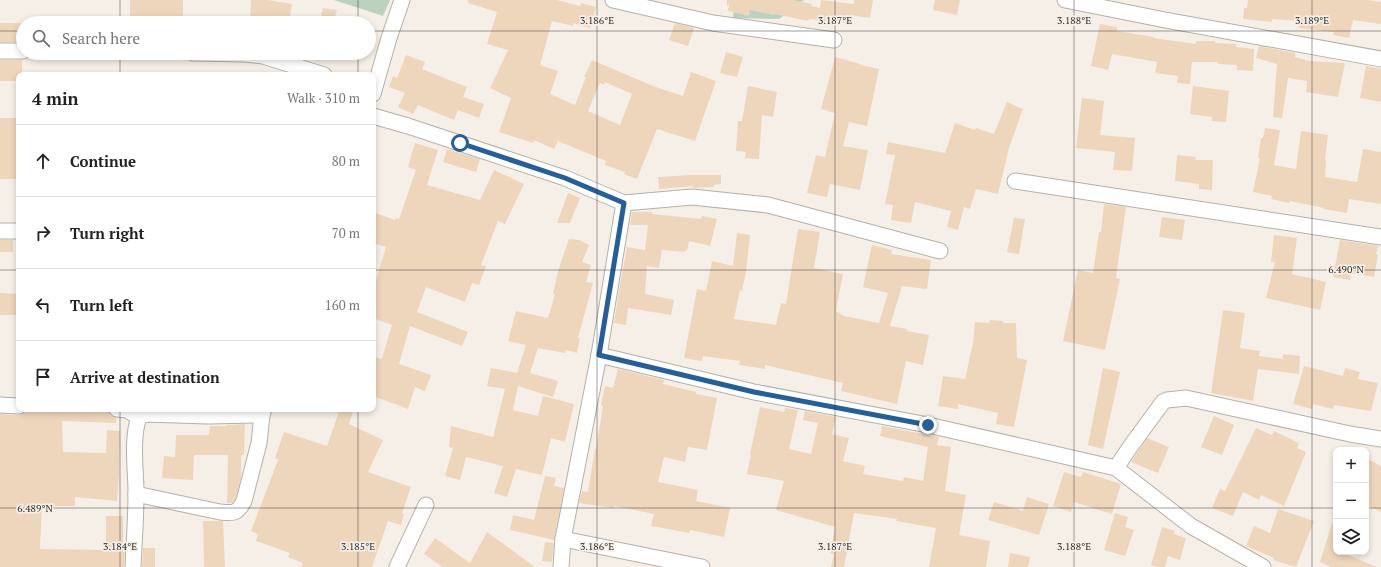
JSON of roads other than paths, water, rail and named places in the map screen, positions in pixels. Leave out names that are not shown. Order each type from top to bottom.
[{"type":"street","points":[[376,82],[402,0]]},
{"type":"street","points":[[613,0],[713,23],[834,40]]},
{"type":"street","points":[[1065,0],[1165,20],[1381,59]]},
{"type":"street","points":[[0,51],[16,51]]},
{"type":"street","points":[[276,60],[314,72]]},
{"type":"street","points":[[376,117],[565,178],[624,203],[692,197],[768,205],[940,251]]},
{"type":"street","points":[[1015,181],[1381,237]]},
{"type":"street","points":[[561,567],[563,539],[599,355],[624,203]]},
{"type":"street","points":[[0,231],[16,231]]},
{"type":"street","points":[[599,355],[754,392],[928,425],[1116,468],[1190,526],[1263,567]]},
{"type":"street","points":[[1116,468],[1163,402],[1167,400],[1186,398],[1350,434],[1381,439]]},
{"type":"street","points":[[0,405],[16,406]]},
{"type":"street","points":[[130,412],[139,417]]},
{"type":"street","points":[[136,494],[220,512],[232,513],[240,510],[244,501],[259,443],[263,412],[216,416],[146,414],[139,417]]},
{"type":"street","points":[[132,567],[136,494],[136,441],[139,417]]},
{"type":"street","points":[[397,567],[426,505]]},
{"type":"street","points":[[563,539],[702,567]]}]
